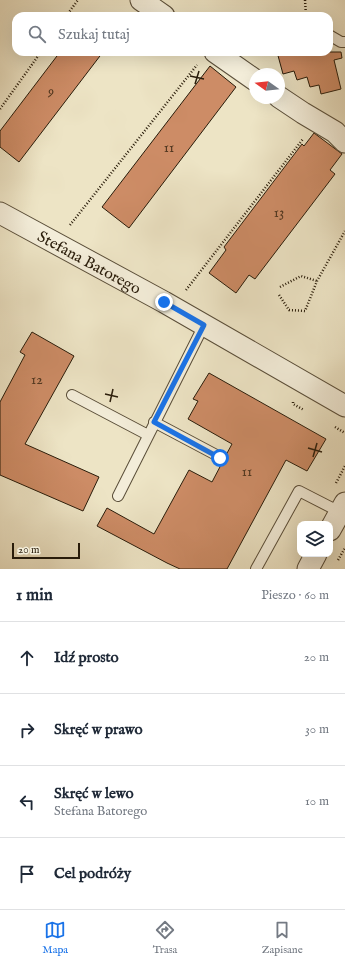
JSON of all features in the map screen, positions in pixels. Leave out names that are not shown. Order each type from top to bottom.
[{"type":"street","points":[[141,0],[158,12]]},
{"type":"street","points":[[207,58],[249,77]]},
{"type":"street","points":[[285,101],[303,114],[342,130]]},
{"type":"street","name":"Stefana Batorego","points":[[0,213],[204,325],[345,406]]},
{"type":"street","points":[[308,569],[314,557]]},
{"type":"lane","points":[[333,37],[341,42],[345,42]]},
{"type":"lane","points":[[118,496],[204,325]]},
{"type":"lane","points":[[72,395],[148,435]]},
{"type":"lane","points":[[154,422],[220,458]]},
{"type":"lane","points":[[256,569],[299,491],[338,515]]},
{"type":"path","points":[[69,12],[78,0]]},
{"type":"path","points":[[305,0],[306,12]]},
{"type":"path","points":[[0,109],[38,56]]},
{"type":"path","points":[[56,243],[207,58]]},
{"type":"path","points":[[186,290],[305,137]]},
{"type":"path","points":[[279,295],[289,310],[305,310],[317,281],[345,231]]},
{"type":"path","points":[[280,287],[301,276],[317,281]]},
{"type":"building","points":[[333,52],[341,52],[342,58],[334,60],[341,89],[321,94],[319,85],[310,87],[307,77],[297,80],[294,71],[285,73],[285,68],[281,68],[278,56],[333,56]]},
{"type":"building","points":[[57,56],[100,56],[19,162],[0,147],[0,131]]},
{"type":"building","points":[[210,66],[236,87],[129,228],[102,207]]},
{"type":"building","points":[[314,133],[342,154],[330,170],[335,174],[255,279],[249,275],[236,293],[209,273],[226,250],[224,247],[302,144],[304,146]]},
{"type":"building","points":[[32,332],[74,356],[25,444],[99,477],[83,511],[0,475],[0,402],[25,355],[20,352]]},
{"type":"building","points":[[209,373],[326,439],[307,471],[286,460],[227,569],[180,569],[97,526],[107,508],[154,534],[189,470],[212,482],[222,463],[226,460],[226,455],[232,444],[188,419],[198,401],[193,399]]},
{"type":"route","points":[[164,302],[204,325],[154,422],[220,458]]}]
